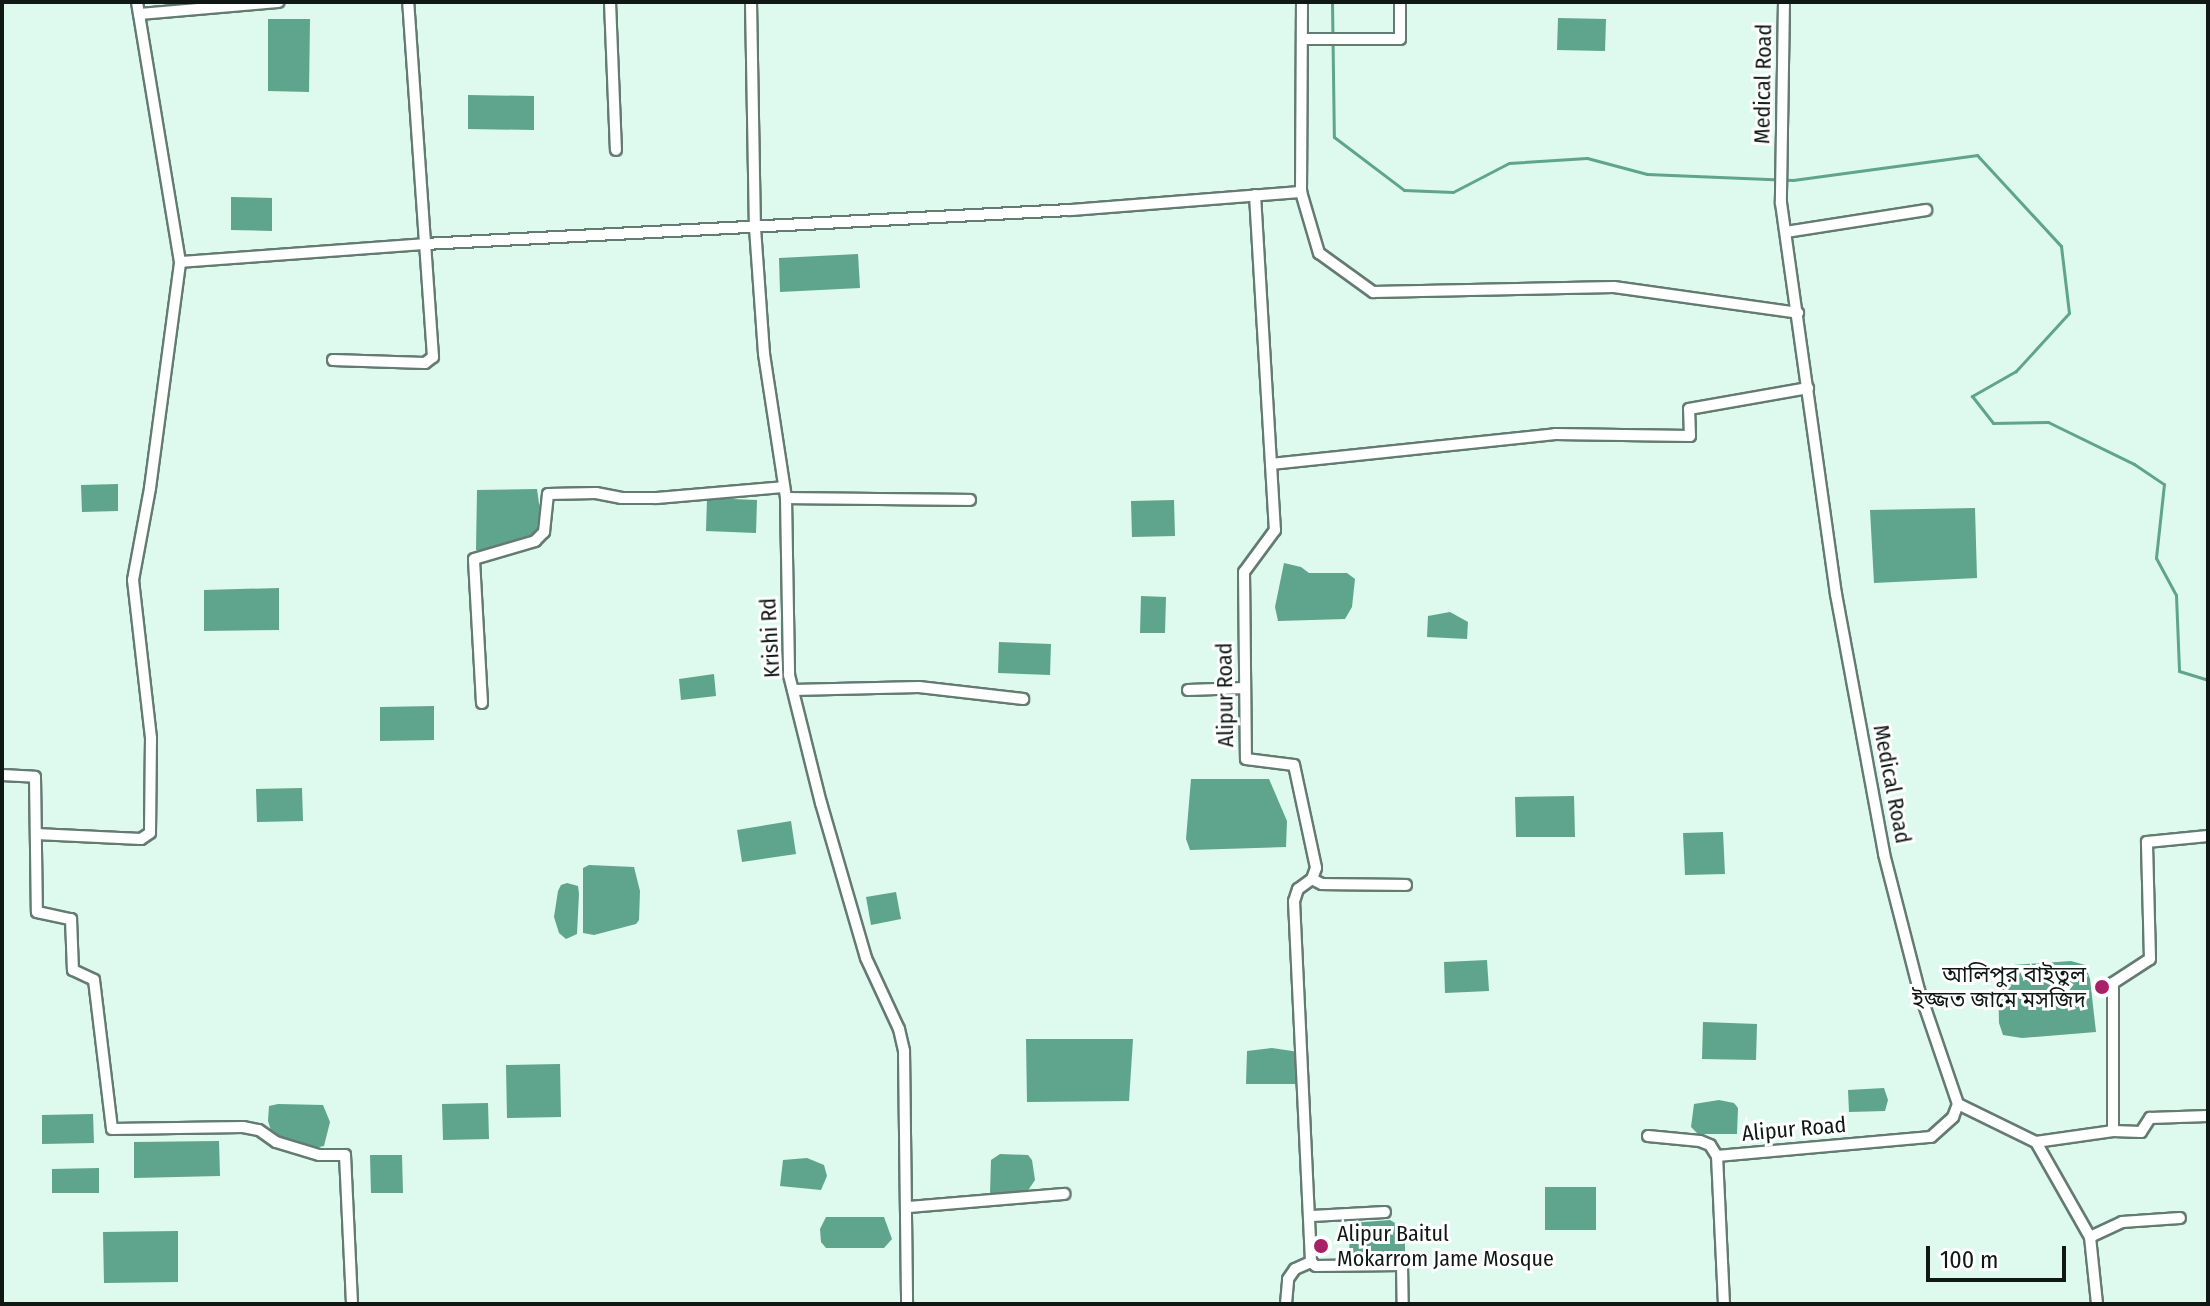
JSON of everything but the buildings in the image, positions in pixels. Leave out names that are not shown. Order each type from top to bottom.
[{"type":"street","points":[[36,834],[141,839],[150,833],[151,738],[133,580],[150,488],[180,262],[137,2]]},
{"type":"street","points":[[139,14],[278,2]]},
{"type":"street","points":[[333,360],[431,361],[408,2]]},
{"type":"street","points":[[610,2],[616,150]]},
{"type":"street","name":"Krishi Rd","points":[[751,2],[755,228],[764,354],[785,493],[789,675],[821,803],[866,958],[902,1040],[908,1207],[907,1304]]},
{"type":"street","points":[[1302,2],[1301,192],[1319,253],[1373,292],[1614,287],[1798,313]]},
{"type":"street","points":[[1302,39],[1400,39],[1400,2]]},
{"type":"street","name":"Medical Road","points":[[1784,2],[1781,203],[1836,594],[1884,854],[1919,990],[1958,1104]]},
{"type":"street","points":[[180,262],[425,244],[755,228],[1301,192]]},
{"type":"street","name":"Alipur Road","points":[[1255,195],[1275,530],[1244,572],[1246,759],[1294,765],[1316,868],[1312,879],[1298,889],[1294,901],[1305,1151],[1312,1216],[1311,1262]]},
{"type":"street","points":[[1786,232],[1926,210]]},
{"type":"street","points":[[1271,464],[1555,434],[1690,436],[1689,409],[1808,388]]},
{"type":"street","points":[[482,703],[474,559],[535,541],[544,532],[548,494],[596,493],[621,498],[656,498],[785,493],[970,500]]},
{"type":"street","points":[[793,690],[919,687],[1023,699]]},
{"type":"street","points":[[1188,690],[1245,688]]},
{"type":"street","points":[[2,775],[35,777],[37,912],[71,919],[73,970],[94,980],[112,1129],[243,1127],[259,1130],[286,1146],[319,1155],[345,1155],[352,1304]]},
{"type":"street","points":[[2113,1131],[2113,983],[2150,959],[2147,842],[2208,836]]},
{"type":"street","points":[[1312,879],[1322,884],[1406,885]]},
{"type":"street","points":[[1958,1104],[2036,1142],[2113,1131],[2141,1132],[2150,1118],[2208,1116]]},
{"type":"street","name":"Alipur Road","points":[[1724,1304],[1717,1156],[1931,1137],[1953,1117],[1958,1104]]},
{"type":"street","points":[[1648,1136],[1700,1141],[1710,1145],[1717,1156]]},
{"type":"street","points":[[2036,1142],[2090,1237],[2097,1304]]},
{"type":"street","points":[[908,1207],[1064,1194]]},
{"type":"street","points":[[1312,1216],[1385,1212]]},
{"type":"street","points":[[2090,1237],[2122,1222],[2180,1218]]},
{"type":"street","points":[[1286,1304],[1288,1279],[1295,1269],[1311,1262],[1316,1266],[1402,1265],[1403,1304]]},
{"type":"shaded area","points":[[1558,18],[1606,19],[1605,51],[1557,50]]},
{"type":"shaded area","points":[[268,19],[310,19],[309,92],[268,91]]},
{"type":"shaded area","points":[[468,95],[534,96],[534,130],[468,129]]},
{"type":"shaded area","points":[[231,197],[272,198],[272,231],[231,230]]},
{"type":"shaded area","points":[[858,254],[860,288],[780,292],[779,258]]},
{"type":"shaded area","points":[[118,484],[118,511],[82,512],[81,485]]},
{"type":"shaded area","points":[[537,489],[540,511],[536,534],[483,552],[476,550],[477,490]]},
{"type":"shaded area","points":[[707,498],[757,500],[756,533],[706,531]]},
{"type":"shaded area","points":[[1174,500],[1175,536],[1132,537],[1131,501]]},
{"type":"shaded area","points":[[1975,508],[1977,578],[1874,583],[1870,510]]},
{"type":"shaded area","points":[[1284,563],[1301,567],[1309,573],[1347,573],[1355,579],[1352,607],[1345,619],[1278,621],[1275,607]]},
{"type":"shaded area","points":[[279,588],[279,630],[204,631],[204,590]]},
{"type":"shaded area","points":[[1141,596],[1166,597],[1165,633],[1140,633]]},
{"type":"shaded area","points":[[1450,612],[1468,622],[1467,639],[1427,637],[1428,616]]},
{"type":"shaded area","points":[[999,642],[1051,644],[1050,675],[998,673]]},
{"type":"shaded area","points":[[714,674],[716,696],[681,700],[679,679]]},
{"type":"shaded area","points":[[434,706],[434,740],[380,741],[380,707]]},
{"type":"shaded area","points":[[1191,779],[1269,779],[1287,821],[1286,847],[1190,850],[1186,839]]},
{"type":"shaded area","points":[[302,788],[303,821],[257,822],[256,789]]},
{"type":"shaded area","points":[[1574,796],[1575,837],[1516,837],[1515,797]]},
{"type":"shaded area","points":[[791,821],[796,854],[742,862],[737,830]]},
{"type":"shaded area","points":[[1723,832],[1725,874],[1685,875],[1683,833]]},
{"type":"shaded area","points":[[589,865],[634,867],[640,891],[639,920],[636,924],[594,935],[583,933],[583,868]]},
{"type":"shaded area","points":[[561,885],[578,886],[579,894],[577,934],[566,939],[559,933],[554,917],[558,891]]},
{"type":"shaded area","points":[[896,892],[901,919],[871,925],[866,897]]},
{"type":"shaded area","points":[[1487,960],[1489,991],[1445,993],[1444,962]]},
{"type":"shaded area","points":[[2071,961],[2085,965],[2090,979],[2096,1032],[2022,1038],[2003,1035],[1999,1023],[1998,971],[2013,965]]},
{"type":"shaded area","points":[[1703,1022],[1757,1024],[1756,1060],[1702,1059]]},
{"type":"shaded area","points":[[1026,1039],[1133,1039],[1129,1101],[1027,1102]]},
{"type":"shaded area","points":[[1272,1048],[1299,1052],[1295,1084],[1246,1084],[1247,1051]]},
{"type":"shaded area","points":[[560,1064],[561,1117],[507,1118],[506,1065]]},
{"type":"shaded area","points":[[1884,1088],[1888,1100],[1885,1111],[1849,1112],[1848,1090]]},
{"type":"shaded area","points":[[1719,1100],[1734,1103],[1738,1108],[1737,1134],[1698,1134],[1691,1127],[1694,1104]]},
{"type":"shaded area","points":[[488,1103],[489,1139],[443,1140],[442,1104]]},
{"type":"shaded area","points":[[323,1105],[330,1122],[324,1146],[314,1148],[273,1137],[268,1121],[269,1106]]},
{"type":"shaded area","points":[[93,1114],[94,1143],[42,1144],[42,1115]]},
{"type":"shaded area","points":[[219,1141],[220,1176],[134,1178],[134,1142]]},
{"type":"shaded area","points":[[1000,1154],[1028,1155],[1032,1160],[1035,1180],[1025,1195],[990,1194],[991,1160]]},
{"type":"shaded area","points":[[370,1155],[402,1155],[403,1193],[371,1193]]},
{"type":"shaded area","points":[[807,1158],[824,1165],[827,1176],[821,1190],[780,1186],[783,1160]]},
{"type":"shaded area","points":[[99,1168],[99,1193],[52,1193],[52,1169]]},
{"type":"shaded area","points":[[1545,1187],[1596,1187],[1596,1230],[1545,1230]]},
{"type":"shaded area","points":[[826,1217],[884,1217],[892,1239],[884,1248],[826,1248],[821,1242],[820,1229]]},
{"type":"shaded area","points":[[1390,1220],[1405,1229],[1405,1252],[1401,1258],[1352,1258],[1349,1251],[1351,1223]]},
{"type":"shaded area","points":[[178,1231],[178,1282],[104,1283],[103,1232]]},
{"type":"waterway","points":[[1332,2],[1334,137],[1404,190],[1453,192],[1509,163],[1587,158],[1647,174],[1793,180],[1977,155],[2061,246],[2069,313],[2016,371],[1972,396],[1993,423],[2048,422],[2134,464],[2164,484],[2156,558],[2176,595],[2179,671],[2208,680]]},
{"type":"place","name":"আলিপুর বাইতুল ইজ্জত জামে মসজিদ","points":[[2102,987]]},
{"type":"place","name":"Alipur Baitul Mokarrom Jame Mosque","points":[[1321,1246]]}]
